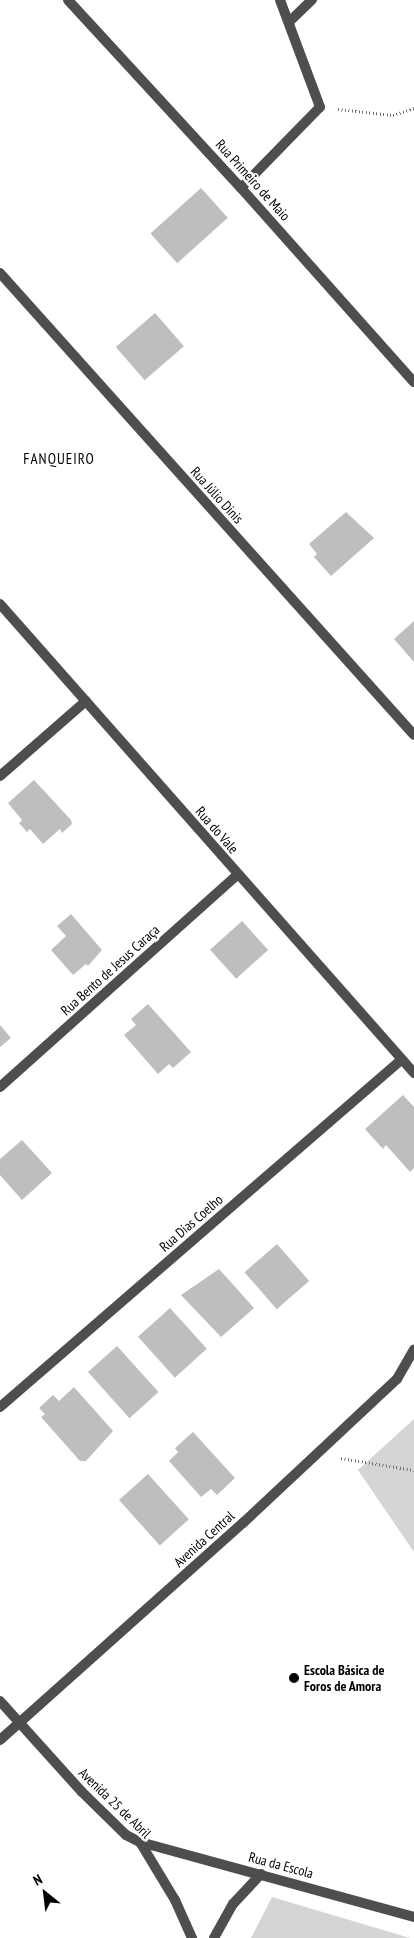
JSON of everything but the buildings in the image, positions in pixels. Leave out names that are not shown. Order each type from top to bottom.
[{"type":"street","name":"Rua Primeiro de Maio","points":[[68,0],[241,188],[414,382]]},
{"type":"street","points":[[241,188],[320,107],[280,0]]},
{"type":"street","points":[[289,22],[312,0]]},
{"type":"street","name":"Rua Júlio Dinis","points":[[0,273],[414,735]]},
{"type":"street","name":"Rua do Vale","points":[[0,604],[414,1073]]},
{"type":"street","points":[[0,776],[86,701]]},
{"type":"street","name":"Rua Bento de Jesus Caraça","points":[[0,1087],[238,874]]},
{"type":"street","name":"Rua Dias Coelho","points":[[0,1407],[401,1060]]},
{"type":"street","name":"Avenida Central","points":[[0,1740],[243,1523],[397,1379],[414,1349]]},
{"type":"street","name":"Avenida 25 de Abril","points":[[0,1700],[19,1723],[114,1824],[140,1842],[175,1900],[192,1938]]},
{"type":"street","name":"Rua da Escola","points":[[140,1842],[414,1917]]},
{"type":"street","points":[[214,1938],[233,1904],[261,1874]]},
{"type":"path","points":[[320,107],[393,115],[414,108]]},
{"type":"path","points":[[316,1454],[414,1470]]},
{"type":"shaded area","points":[[414,1419],[414,1552],[358,1470]]},
{"type":"shaded area","points":[[272,1897],[410,1938],[251,1938]]},
{"type":"place","name":"Escola Básica de Foros de Amora","points":[[294,1678]]},
{"type":"district","name":"FANQUEIRO","points":[[59,459]]}]
